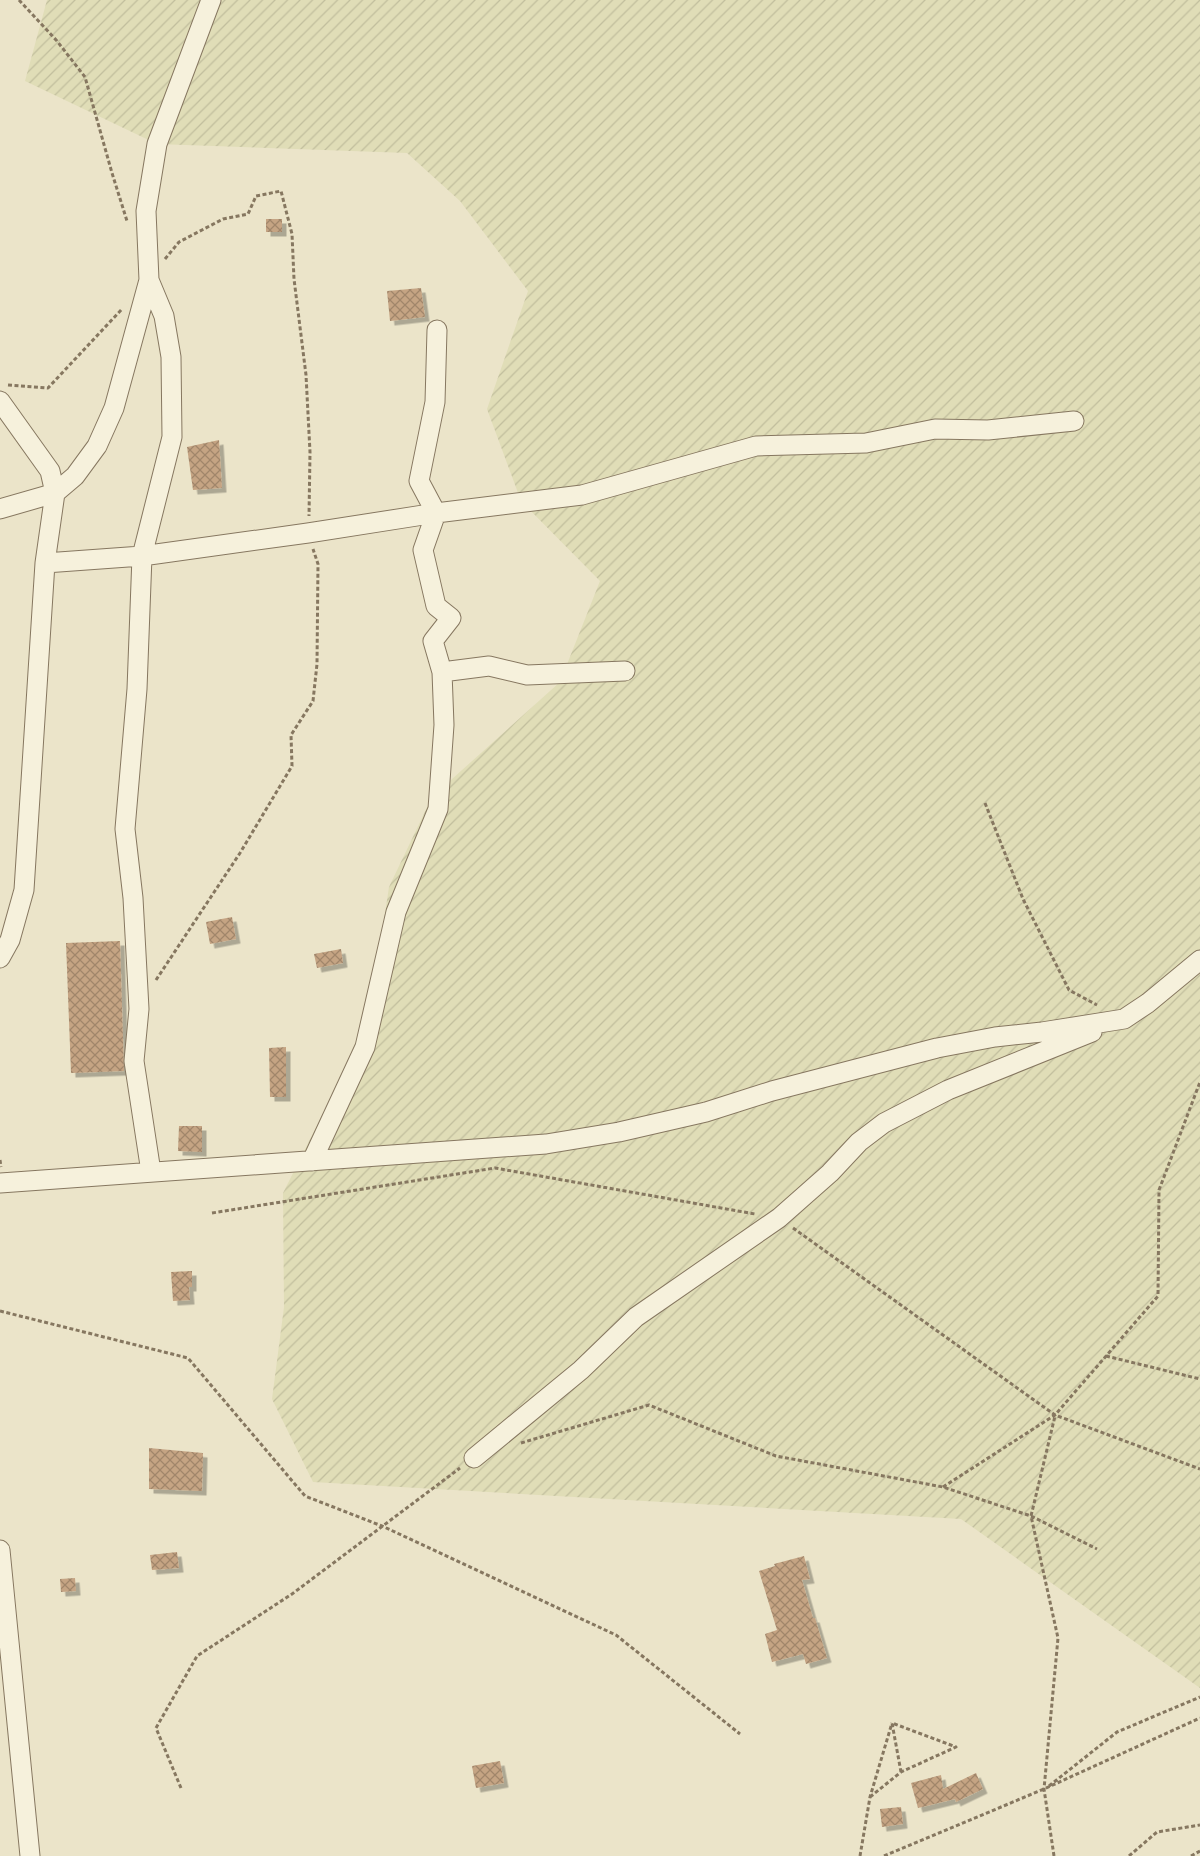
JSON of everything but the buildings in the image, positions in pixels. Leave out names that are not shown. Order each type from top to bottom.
[{"type":"street","points":[[0,509],[55,493],[75,476],[97,446],[114,408],[149,280],[146,212],[157,144],[211,0]]},
{"type":"street","points":[[149,280],[164,316],[171,356],[172,437],[142,556],[137,689],[125,829],[132,898],[139,1009],[134,1061],[151,1172]]},
{"type":"street","points":[[312,1161],[365,1047],[396,912],[438,809],[444,725],[442,672],[433,641],[451,618],[436,606],[423,550],[436,512],[419,482],[435,402],[437,330]]},
{"type":"street","points":[[0,401],[50,471],[55,493],[45,563],[24,890],[10,940],[0,958]]},
{"type":"street","points":[[45,563],[142,556],[308,533],[436,512],[582,495],[756,446],[866,443],[935,429],[988,430],[1074,421]]},
{"type":"street","points":[[442,672],[489,666],[527,675],[626,671]]},
{"type":"street","points":[[474,1458],[581,1370],[636,1316],[779,1218],[830,1173],[859,1142],[884,1123],[948,1090],[1124,1019],[1148,1003],[1200,960]]},
{"type":"street","points":[[1,1184],[546,1144],[619,1132],[706,1112],[772,1091],[937,1048],[995,1037],[1042,1032],[1124,1019]]},
{"type":"street","points":[[0,1550],[30,1856]]},
{"type":"path","points":[[19,0],[57,41],[86,77],[112,173],[130,229]]},
{"type":"path","points":[[0,385],[48,388],[122,309]]},
{"type":"path","points":[[985,803],[1023,900],[1069,990],[1124,1019]]},
{"type":"path","points":[[943,1487],[1055,1415],[1158,1296],[1159,1190],[1200,1082]]},
{"type":"path","points":[[0,1311],[188,1358],[305,1496],[382,1526],[616,1635],[740,1734]]},
{"type":"path","points":[[1106,1356],[1200,1379]]},
{"type":"path","points":[[520,1444],[649,1404],[776,1456],[943,1487],[1031,1516],[1097,1548]]},
{"type":"path","points":[[1054,1856],[1044,1789],[1058,1638],[1031,1516],[1055,1415]]},
{"type":"path","points":[[181,1788],[156,1728],[197,1656],[292,1594],[474,1458]]},
{"type":"path","points":[[1044,1789],[1117,1732],[1200,1697]]},
{"type":"path","points":[[884,1856],[1044,1789],[1200,1718]]},
{"type":"path","points":[[892,1723],[901,1772]]},
{"type":"path","points":[[870,1798],[901,1772],[956,1747],[892,1723]]},
{"type":"path","points":[[860,1856],[870,1798],[892,1723]]},
{"type":"path","points":[[1129,1856],[1157,1832],[1200,1825]]},
{"type":"path","points":[[1191,1856],[1200,1851]]},
{"type":"shaded area","points":[[47,0],[1200,0],[1200,1688],[961,1519],[313,1482],[272,1399],[284,1307],[283,1193],[368,1024],[389,887],[432,797],[560,682],[600,581],[521,501],[487,409],[528,291],[460,201],[407,153],[157,144],[25,81]]}]
